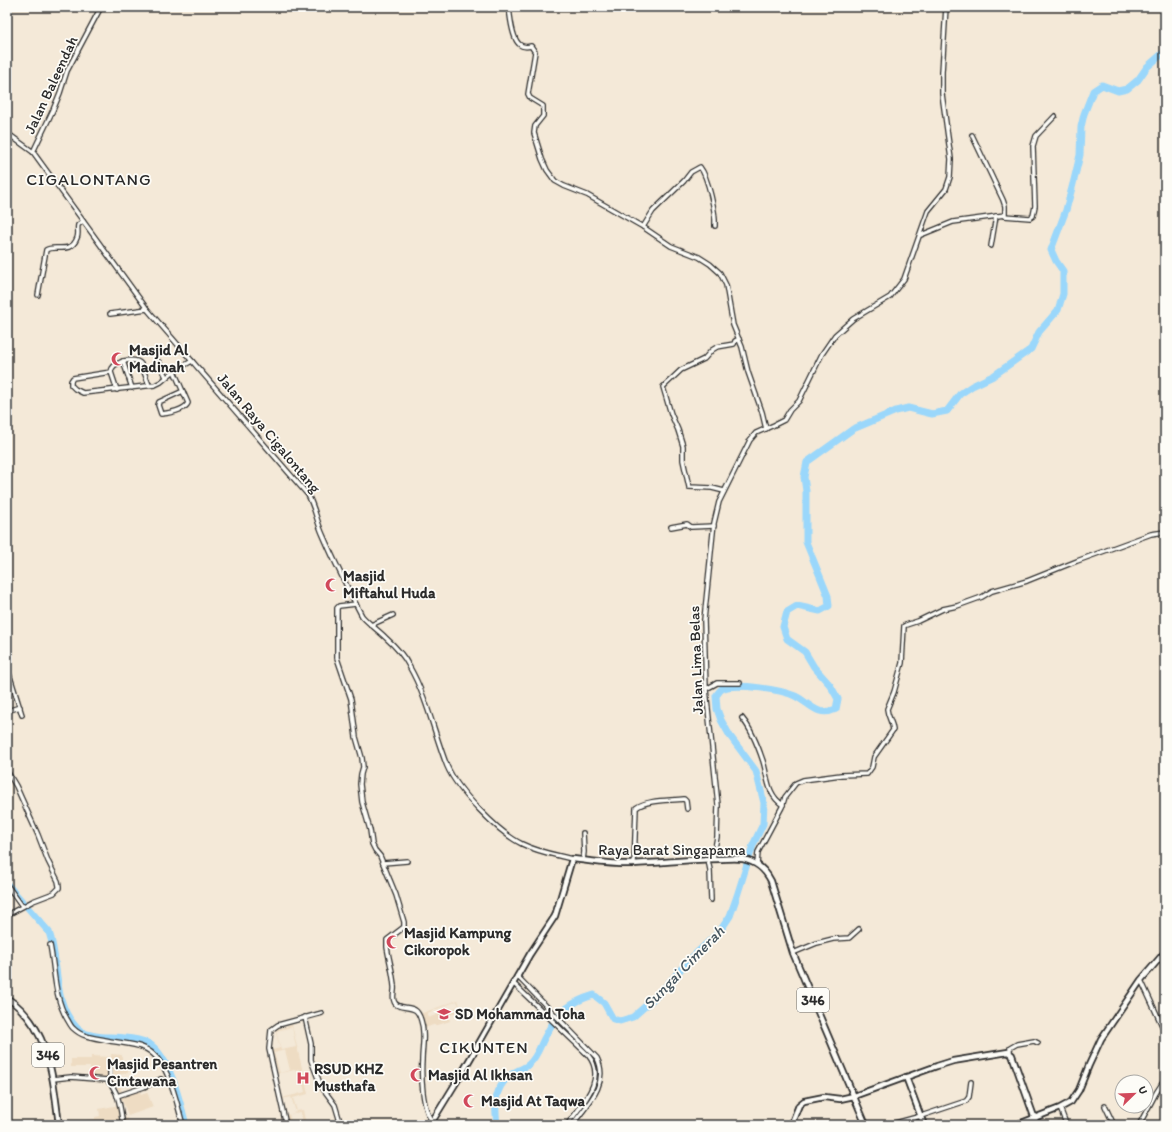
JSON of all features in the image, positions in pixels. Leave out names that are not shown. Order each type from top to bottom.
[{"type":"main road","name":"Raya Barat Singaparna","points":[[572,859],[616,864],[711,859],[742,859],[756,864],[767,873],[774,888],[793,953]]},
{"type":"main road","points":[[431,1123],[554,916],[572,859]]},
{"type":"main road","points":[[1016,1125],[1060,1108],[1071,1102],[1076,1096],[1101,1039],[1141,980],[1165,952]]},
{"type":"main road","name":"346","points":[[793,953],[866,1125]]},
{"type":"main road","name":"346","points":[[7,998],[24,1012],[36,1030],[48,1058],[53,1079],[59,1125]]},
{"type":"main road","points":[[791,1125],[799,1105],[804,1101],[824,1097],[840,1100],[953,1062],[1010,1052],[1014,1059],[1037,1125]]},
{"type":"main road","points":[[906,1077],[924,1125]]},
{"type":"street","name":"Jalan Baleendah","points":[[33,152],[53,110],[67,71],[101,7]]},
{"type":"street","points":[[509,7],[514,37],[519,44],[526,47],[531,46],[535,52],[528,94],[530,98],[543,106],[544,109],[542,119],[534,126],[534,131],[540,153],[550,175],[555,181],[583,193],[643,227],[672,246],[699,257],[712,265],[720,273],[725,282],[730,304],[732,324],[739,338],[766,429]]},
{"type":"street","name":"Jalan Lima Belas","points":[[711,900],[710,870],[711,859],[717,837],[718,804],[706,689],[704,620],[714,526],[719,502],[750,440],[756,433],[784,420],[790,410],[799,401],[822,354],[834,335],[854,319],[890,297],[904,279],[928,212],[946,188],[950,177],[952,159],[942,94],[946,7]]},
{"type":"street","points":[[921,235],[953,222],[1003,215],[1030,218],[1033,216],[1035,206],[1033,146],[1036,136],[1055,116]]},
{"type":"street","name":"Jalan Raya Cigalontang","points":[[7,133],[33,152],[147,309],[308,495],[327,545],[365,620],[386,638],[409,666],[420,688],[448,769],[468,796],[510,837],[532,848],[572,859]]},
{"type":"street","points":[[972,135],[1002,200],[1006,213],[1003,215]]},
{"type":"street","points":[[643,227],[653,211],[684,181],[691,172],[700,167],[704,174],[712,201],[716,218],[715,226]]},
{"type":"street","points":[[991,246],[996,216]]},
{"type":"street","points":[[38,295],[46,250],[48,248],[66,248],[73,244],[78,238],[78,225],[83,221]]},
{"type":"street","points":[[110,314],[147,309]]},
{"type":"street","points":[[724,491],[712,488],[689,487],[683,460],[683,446],[663,387],[681,370],[704,359],[712,350],[717,347],[734,344],[734,341],[739,338]]},
{"type":"street","points":[[117,390],[111,372],[112,368],[123,361],[129,360],[139,362],[141,364],[149,385]]},
{"type":"street","points":[[123,361],[132,388]]},
{"type":"street","points":[[111,372],[74,378],[71,381],[71,385],[74,389],[83,393],[149,385],[158,383],[174,371],[192,361]]},
{"type":"street","points":[[159,362],[166,377]]},
{"type":"street","points":[[174,371],[183,391],[188,403],[187,406],[169,413],[161,414],[158,405],[159,402],[183,391]]},
{"type":"street","points":[[671,527],[686,524],[691,527],[714,526]]},
{"type":"street","points":[[756,864],[758,852],[783,805],[787,794],[796,783],[841,775],[867,774],[870,770],[874,757],[893,730],[887,709],[894,692],[902,663],[904,626],[943,609],[957,606],[982,597],[992,591],[1027,580],[1151,534],[1165,532]]},
{"type":"street","points":[[356,604],[342,605],[337,608],[337,658],[351,698],[356,737],[363,767],[360,784],[362,802],[370,830],[372,844],[380,856],[396,895],[404,922],[404,927],[387,940],[395,988],[393,999],[397,1005],[415,1010],[418,1013],[422,1025],[424,1033],[422,1060],[423,1091],[428,1117],[431,1123]]},
{"type":"street","points":[[371,625],[393,615]]},
{"type":"street","points":[[7,667],[22,714]]},
{"type":"street","points":[[706,689],[721,682],[740,683]]},
{"type":"street","points":[[7,711],[20,707]]},
{"type":"street","points":[[742,718],[760,753],[770,790],[776,800],[783,805]]},
{"type":"street","points":[[7,771],[16,786],[59,883],[59,888],[54,893],[33,901],[7,915]]},
{"type":"street","points":[[634,864],[636,808],[641,805],[666,800],[684,799],[686,801],[687,809]]},
{"type":"street","points":[[583,833],[583,860]]},
{"type":"street","points":[[383,864],[407,861]]},
{"type":"street","points":[[7,885],[24,906]]},
{"type":"street","points":[[793,953],[818,943],[833,939],[849,938],[859,929]]},
{"type":"street","points":[[50,945],[61,1009],[73,1029],[80,1034],[91,1038],[145,1048],[157,1057],[169,1078],[183,1125]]},
{"type":"street","points":[[1160,958],[1165,963]]},
{"type":"street","points":[[518,976],[596,1058],[602,1071],[600,1084],[572,1125]]},
{"type":"street","points":[[1141,980],[1165,1032]]},
{"type":"street","points":[[514,984],[592,1060],[596,1074],[595,1082],[567,1125]]},
{"type":"street","points":[[286,1125],[269,1050],[271,1030],[274,1026],[322,1013]]},
{"type":"street","points":[[306,1017],[311,1044],[311,1060],[321,1086],[335,1105],[341,1125]]},
{"type":"street","points":[[555,1023],[559,1019]]},
{"type":"street","points":[[1010,1052],[1010,1048],[1017,1044],[1034,1041],[1038,1043]]},
{"type":"street","points":[[107,1080],[110,1077],[110,1068]]},
{"type":"street","points":[[53,1079],[71,1077],[107,1080],[113,1087],[117,1096],[122,1119]]},
{"type":"street","points":[[117,1096],[144,1087],[161,1079]]},
{"type":"street","points":[[1139,1125],[1152,1099],[1165,1079]]},
{"type":"street","points":[[888,1125],[966,1101],[969,1097],[971,1082]]},
{"type":"street","points":[[1105,1106],[1114,1125]]},
{"type":"street","points":[[1060,1108],[1065,1121]]},
{"type":"street","points":[[578,1110],[581,1113]]},
{"type":"shaded area","points":[[458,1000],[460,1006],[456,1008],[457,1012],[448,1016],[450,1021],[425,1028],[420,1014]],"holes":[[[457,1001],[459,1006],[428,1018],[427,1013]]]},
{"type":"shaded area","name":"RSUD KHZ Musthafa","points":[[292,1025],[308,1094],[293,1098],[297,1111],[303,1110],[306,1125],[304,1125],[300,1112],[290,1114],[296,1112],[291,1097],[282,1099],[286,1115],[289,1114],[292,1125],[288,1125],[274,1073],[278,1072],[272,1050],[280,1048],[275,1030]],"holes":[[[292,1027],[296,1047],[281,1050],[276,1031]],[[285,1050],[290,1070],[280,1073],[274,1053]],[[299,1069],[305,1092],[282,1098],[276,1074]]]},
{"type":"shaded area","points":[[111,1054],[122,1055],[122,1065],[128,1065],[128,1073],[117,1075],[123,1095],[139,1090],[141,1094],[147,1092],[153,1107],[128,1116],[114,1077],[90,1079],[90,1067],[71,1067],[71,1059],[91,1059],[91,1056],[111,1057]]},
{"type":"shaded area","points":[[119,1105],[122,1119],[127,1118],[129,1125],[127,1123],[117,1125],[116,1123],[112,1125],[94,1125],[93,1120],[88,1121],[88,1125],[87,1120],[95,1119],[95,1117],[100,1116],[99,1109]]},
{"type":"waterway","name":"Sungai Cimerah","points":[[497,1125],[496,1100],[502,1085],[509,1076],[527,1066],[532,1061],[550,1027],[565,1009],[578,1001],[594,995],[604,1003],[613,1019],[620,1021],[633,1017],[659,994],[688,961],[720,931],[730,916],[753,845],[763,824],[764,803],[756,771],[730,736],[721,720],[717,709],[716,696],[719,692],[722,689],[737,686],[780,691],[795,696],[819,711],[824,712],[836,709],[838,699],[830,685],[814,667],[805,652],[787,639],[783,627],[787,612],[797,606],[820,611],[829,606],[828,596],[806,542],[806,491],[804,477],[807,462],[853,429],[896,411],[908,408],[932,414],[947,411],[960,394],[972,386],[993,376],[1031,349],[1039,332],[1058,310],[1063,294],[1063,271],[1051,250],[1066,210],[1073,184],[1080,155],[1081,127],[1084,114],[1093,91],[1102,85],[1118,91],[1127,89],[1138,80],[1147,67],[1165,53]]},
{"type":"waterway","points":[[7,884],[49,932],[60,994],[68,1017],[79,1030],[87,1034],[101,1037],[120,1037],[143,1041],[151,1045],[164,1061],[174,1082],[186,1125]]},
{"type":"place","name":"Masjid Al Madinah","points":[[118,359]]},
{"type":"place","name":"Masjid Miftahul Huda","points":[[332,585]]},
{"type":"place","name":"Masjid Kampung Cikoropok","points":[[393,942]]},
{"type":"place","name":"SD Mohammad Toha","points":[[444,1014]]},
{"type":"place","name":"Masjid Pesantren Cintawana","points":[[96,1073]]},
{"type":"place","name":"Masjid Al Ikhsan","points":[[417,1075]]},
{"type":"place","name":"RSUD KHZ Musthafa","points":[[303,1078]]},
{"type":"place","name":"Masjid At Taqwa","points":[[470,1101]]},
{"type":"district","name":"CIGALONTANG","points":[[89,179]]},
{"type":"district","name":"CIKUNTEN","points":[[484,1047]]}]
